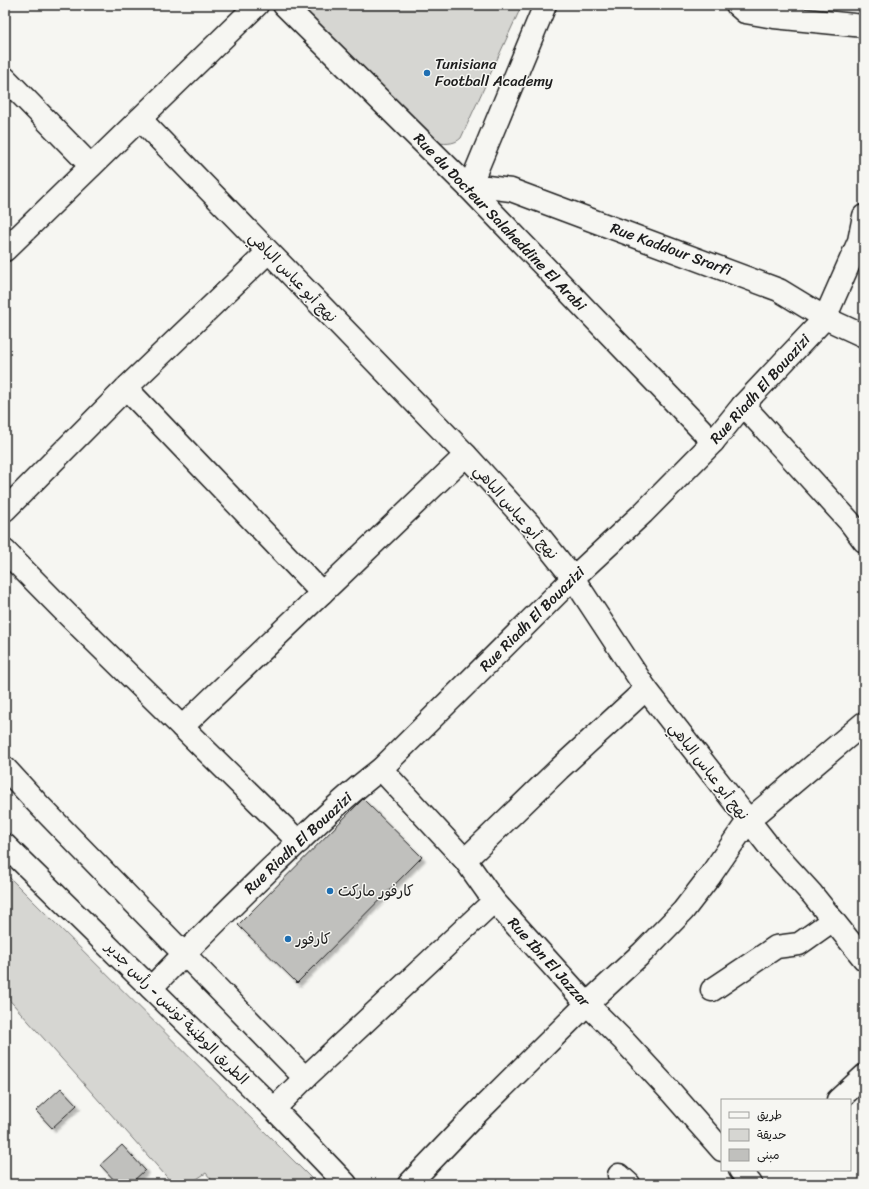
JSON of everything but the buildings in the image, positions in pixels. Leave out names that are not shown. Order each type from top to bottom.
[{"type":"street","points":[[5,250],[257,5]]},
{"type":"street","name":"Rue du Docteur Salaheddine El Arabi","points":[[284,5],[469,188],[713,442]]},
{"type":"street","points":[[469,188],[545,5]]},
{"type":"street","points":[[737,5],[746,12],[774,18],[864,26]]},
{"type":"street","points":[[5,78],[91,166]]},
{"type":"street","name":"نهج أبو عباس الباهي","points":[[140,119],[466,455],[533,528],[573,578],[646,689],[771,850],[812,894],[864,960]]},
{"type":"street","name":"Rue Kaddour Srarfi","points":[[469,188],[487,187],[511,190],[779,290],[825,318],[864,336]]},
{"type":"street","name":"Rue Riadh El Bouazizi","points":[[151,988],[183,954],[299,842],[362,783],[382,769],[573,578],[643,513],[713,442],[743,405],[825,318],[861,241],[864,216]]},
{"type":"street","points":[[5,510],[126,388],[268,252]]},
{"type":"street","points":[[126,388],[322,593]]},
{"type":"street","points":[[743,405],[849,521],[864,541]]},
{"type":"street","points":[[182,727],[466,455]]},
{"type":"street","points":[[5,551],[299,842]]},
{"type":"street","points":[[465,860],[559,769],[646,689]]},
{"type":"street","points":[[409,1184],[475,1115],[587,1004],[643,952],[683,911],[710,876],[748,821],[864,723]]},
{"type":"street","points":[[5,768],[38,805],[304,1078]]},
{"type":"street","name":"Rue Ibn El Jazzar","points":[[382,769],[465,860],[494,901],[721,1149]]},
{"type":"street","name":"الطريق الوطنية تونس - رأس جدير","points":[[5,845],[274,1109],[346,1184]]},
{"type":"street","points":[[274,1109],[304,1078],[494,901]]},
{"type":"street","points":[[712,990],[776,947],[800,944],[833,920]]},
{"type":"street","points":[[839,1099],[864,1076]]},
{"type":"green space","name":"Tunisiana Football Academy","points":[[301,5],[522,5],[461,138],[452,143],[444,143],[433,142],[302,8]]},
{"type":"green space","points":[[5,873],[317,1184],[215,1184],[206,1173],[189,1184],[173,1184],[5,995]]},
{"type":"place","name":"Tunisiana Football Academy","points":[[427,73]]},
{"type":"place","name":"كارفور ماركت","points":[[330,891]]},
{"type":"place","name":"كارفور","points":[[288,939]]}]
